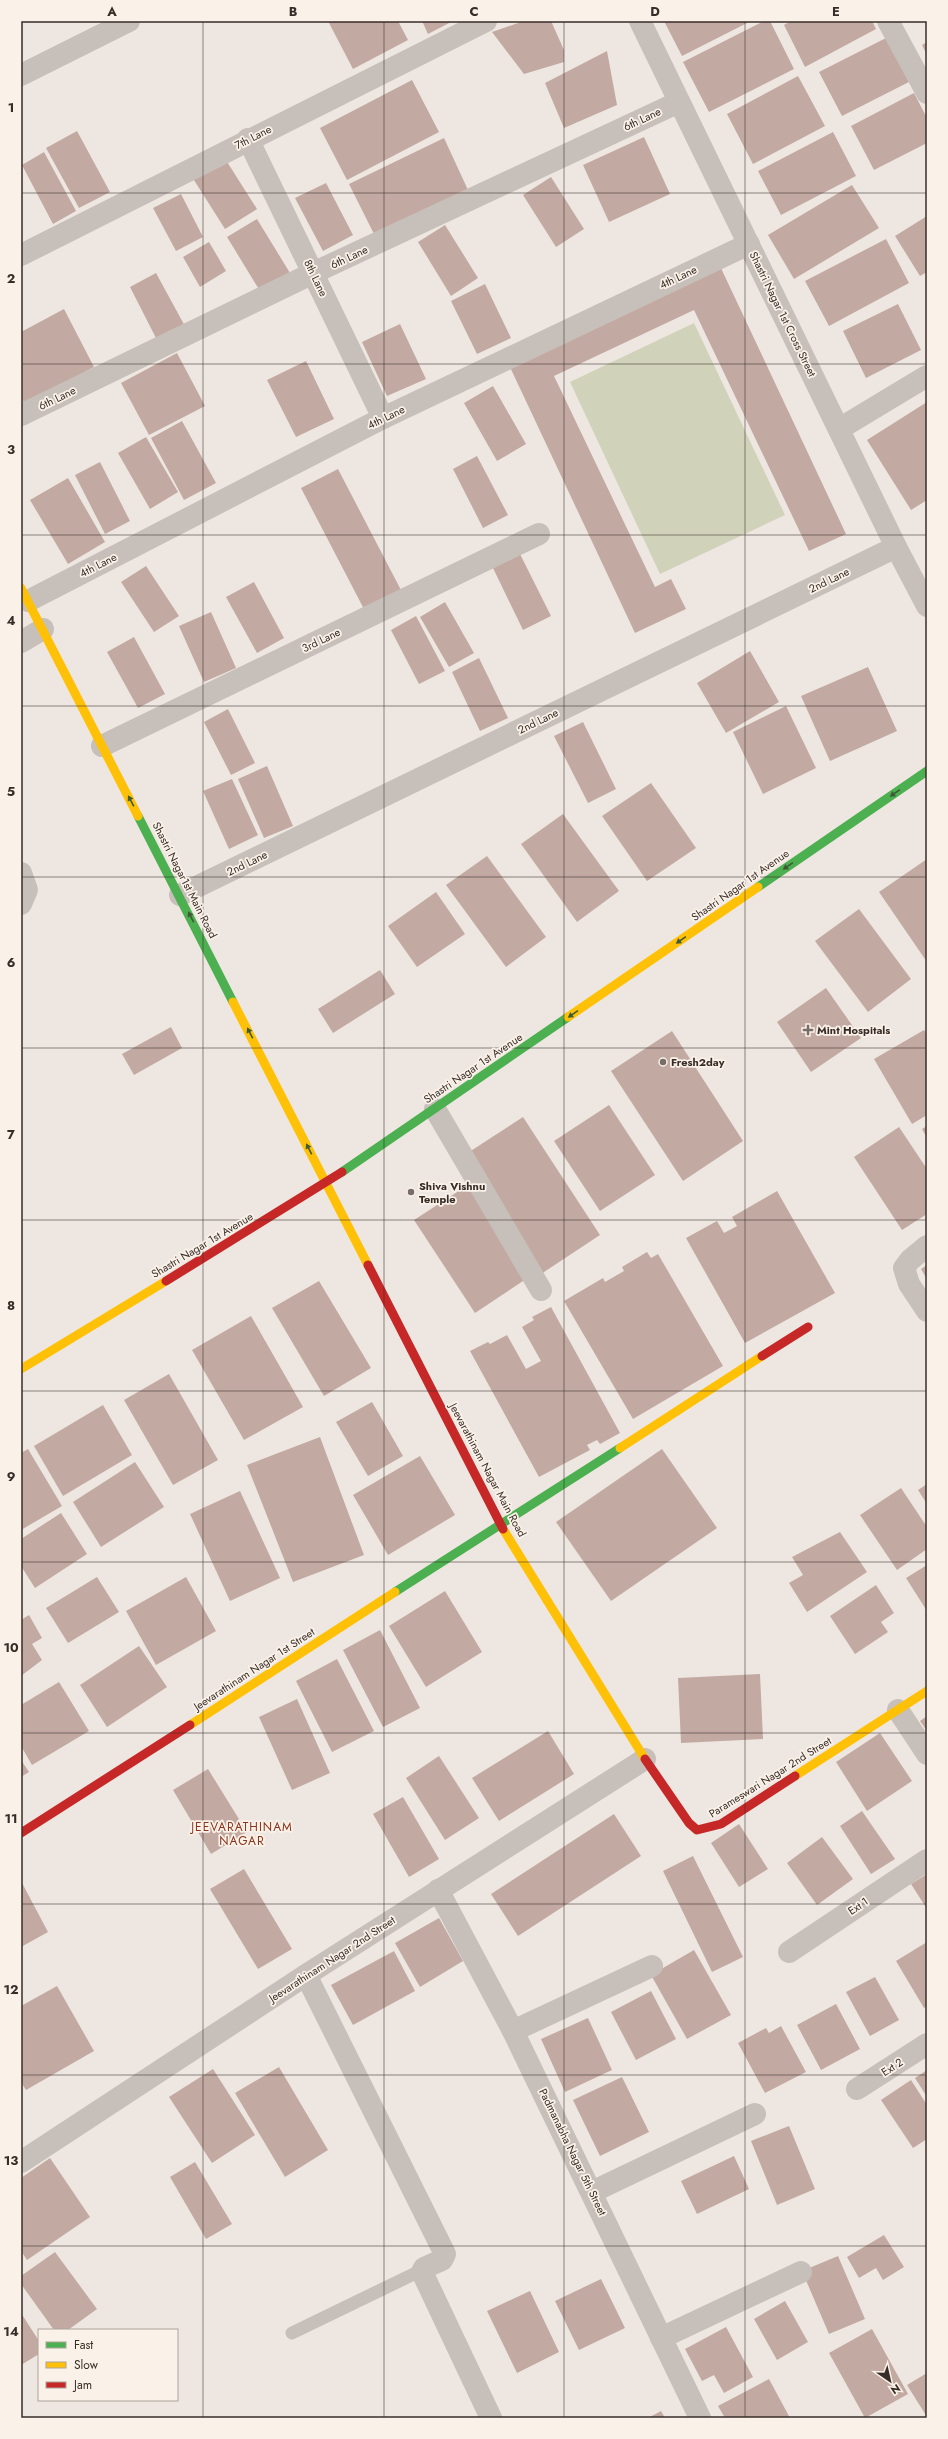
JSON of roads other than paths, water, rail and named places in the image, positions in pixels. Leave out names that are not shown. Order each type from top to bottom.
[{"type":"street","points":[[21,75],[129,21]]},
{"type":"street","name":"7th Lane","points":[[21,254],[486,21]]},
{"type":"street","name":"Shastri Nagar 1st Cross Street","points":[[640,21],[896,547],[927,606]]},
{"type":"street","points":[[888,21],[927,93]]},
{"type":"street","name":"6th Lane","points":[[21,415],[313,273],[679,102]]},
{"type":"street","name":"8th Lane","points":[[248,139],[383,418]]},
{"type":"street","name":"4th Lane","points":[[25,594],[383,418],[749,244]]},
{"type":"street","points":[[839,429],[927,376]]},
{"type":"street","name":"3rd Lane","points":[[102,746],[539,534]]},
{"type":"street","name":"2nd Lane","points":[[180,895],[896,547]]},
{"type":"street","name":"Shastri Nagar1st Main Road","points":[[25,594],[326,1183]]},
{"type":"street","points":[[21,642],[43,629]]},
{"type":"street","name":"Shastri Nagar 1st Avenue","points":[[21,1369],[326,1183],[927,771]]},
{"type":"street","points":[[21,873],[27,890],[21,904]]},
{"type":"street","points":[[435,1109],[541,1290]]},
{"type":"street","name":"Jeevarathinam Nagar Main Road","points":[[326,1183],[501,1525],[645,1759]]},
{"type":"street","points":[[927,1246],[910,1260],[904,1268],[909,1284],[927,1311]]},
{"type":"street","name":"Jeevarathinam Nagar 1st Street","points":[[21,1833],[808,1327]]},
{"type":"street","name":"Parameswari Nagar 2nd Street","points":[[645,1759],[690,1823],[697,1830],[709,1829],[720,1824],[927,1691]]},
{"type":"street","points":[[898,1710],[927,1754]]},
{"type":"street","name":"Jeevarathinam Nagar 2nd Street","points":[[21,2162],[306,1975],[645,1759]]},
{"type":"street","name":"Ext 1","points":[[789,1952],[927,1860]]},
{"type":"street","name":"Padmanabha Nagar 5th Street","points":[[438,1890],[514,2031],[700,2418]]},
{"type":"street","points":[[514,2031],[652,1966]]},
{"type":"street","points":[[306,1975],[445,2254],[442,2260],[422,2270],[490,2418]]},
{"type":"street","name":"Ext 2","points":[[857,2089],[927,2044]]},
{"type":"street","points":[[592,2192],[755,2114]]},
{"type":"street","points":[[661,2338],[801,2272]]},
{"type":"lane","points":[[292,2333],[422,2270]]},
{"type":"place","name":"Mint Hospitals","points":[[808,1030]]},
{"type":"place","name":"Fresh2day","points":[[663,1062]]},
{"type":"place","name":"Shiva Vishnu Temple","points":[[411,1192]]},
{"type":"district","name":"JEEVARATHINAM NAGAR","points":[[242,1834]]}]
